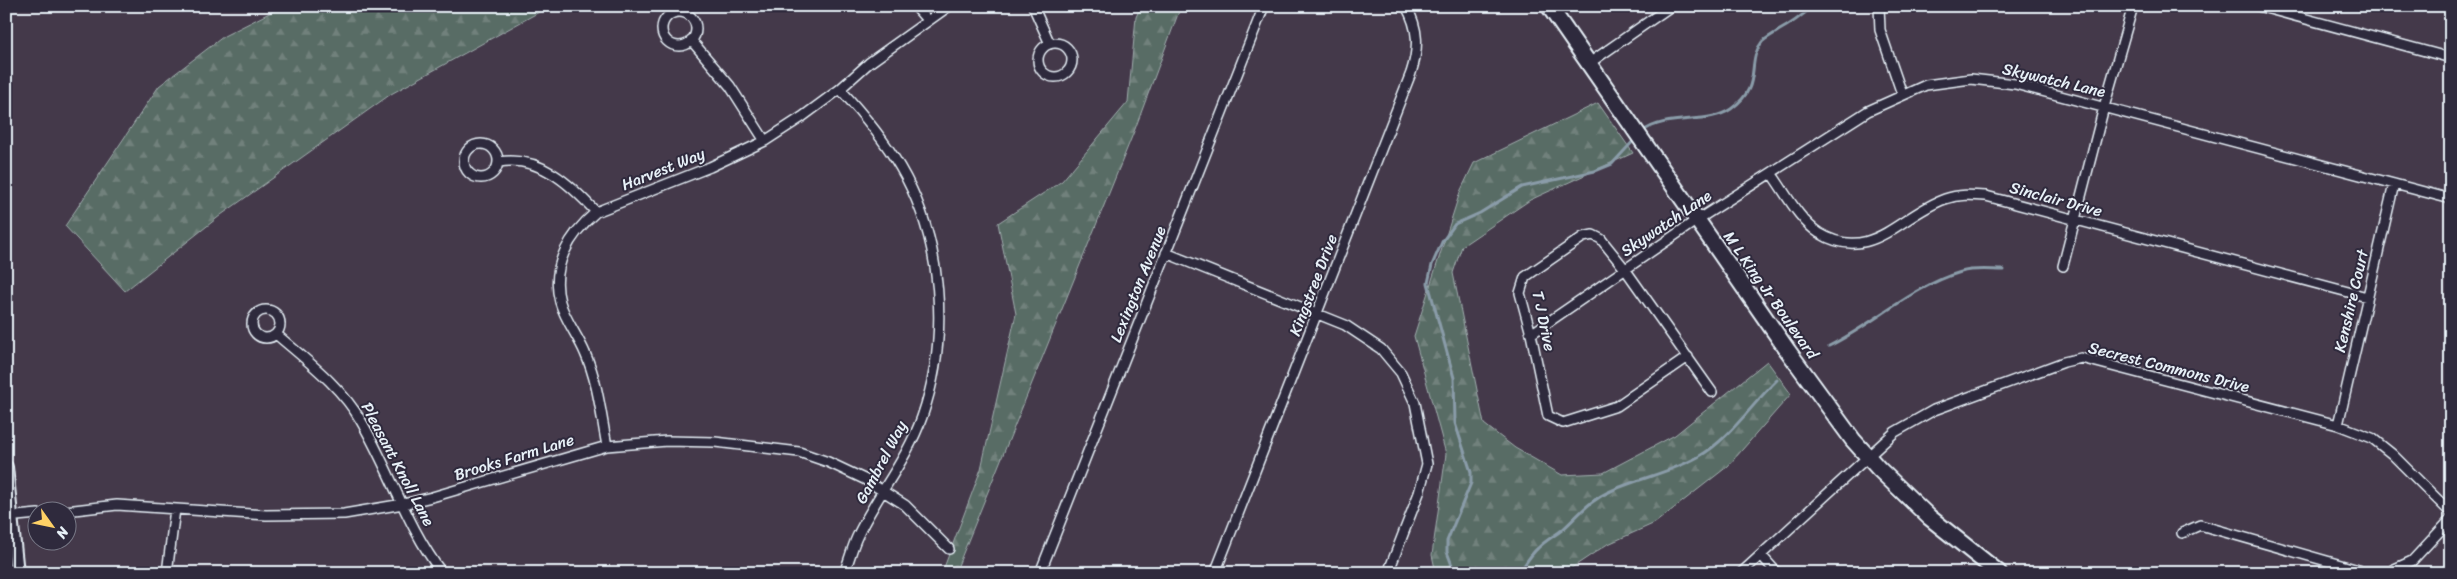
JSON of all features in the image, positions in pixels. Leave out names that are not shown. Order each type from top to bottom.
[{"type":"main road","name":"M L King Jr Boulevard","points":[[1549,6],[1828,408],[1869,458],[1929,517],[2000,573]]},
{"type":"main road","points":[[6,467],[8,519],[17,573]]},
{"type":"street","points":[[915,6],[928,21]]},
{"type":"street","name":"Harvest Way","points":[[606,446],[594,379],[585,353],[560,302],[558,277],[566,246],[581,225],[596,212],[710,167],[765,140],[802,117],[840,89],[869,62],[949,6]]},
{"type":"street","points":[[1033,6],[1050,44]]},
{"type":"street","name":"Lexington Avenue","points":[[1040,573],[1264,6]]},
{"type":"street","name":"Kingstree Drive","points":[[1215,573],[1318,314],[1416,57],[1418,38],[1414,21],[1406,6]]},
{"type":"street","points":[[1588,64],[1671,6]]},
{"type":"street","points":[[1879,6],[1880,30],[1902,94]]},
{"type":"street","points":[[2063,266],[2104,107],[2133,6]]},
{"type":"street","points":[[2258,6],[2451,58]]},
{"type":"street","points":[[691,40],[730,86],[765,140]]},
{"type":"street","name":"Skywatch Lane","points":[[1532,334],[1697,220],[1771,173],[1868,112],[1902,94],[1926,85],[1971,79],[2015,84],[2451,199]]},
{"type":"street","name":"Gambrel Way","points":[[840,89],[867,118],[900,167],[916,199],[927,232],[936,272],[939,320],[935,367],[922,417],[901,462],[857,537],[844,573]]},
{"type":"street","points":[[499,162],[511,160],[542,167],[574,188],[596,212]]},
{"type":"street","name":"Sinclair Drive","points":[[1771,173],[1803,217],[1819,232],[1844,243],[1859,243],[1880,237],[1944,200],[1963,195],[1986,196],[2367,297]]},
{"type":"street","name":"Kenshire Court","points":[[2338,425],[2394,184]]},
{"type":"street","name":"T J Drive","points":[[1688,357],[1617,406],[1563,423],[1548,416],[1532,334],[1520,293],[1525,277],[1583,237],[1593,235],[1601,239],[1625,269],[1688,357],[1712,392]]},
{"type":"street","points":[[1166,253],[1345,325],[1380,349],[1401,374],[1415,403],[1427,464],[1419,493],[1388,573]]},
{"type":"street","name":"Pleasant Knoll Lane","points":[[276,334],[319,370],[352,408],[361,421],[431,558],[442,573]]},
{"type":"street","name":"Secrest Commons Drive","points":[[1741,573],[1869,458],[1895,432],[1934,410],[2064,362],[2081,358],[2338,425],[2372,438],[2392,454],[2451,513]]},
{"type":"street","name":"Brooks Farm Lane","points":[[78,510],[117,505],[266,516],[335,514],[403,504],[606,446],[667,441],[714,442],[799,452],[864,479],[882,492],[906,505],[949,549]]},
{"type":"street","points":[[167,573],[174,509]]},
{"type":"street","points":[[8,519],[28,516]]},
{"type":"street","points":[[2182,533],[2200,525],[2362,571],[2390,571],[2412,561],[2451,519]]},
{"type":"street","points":[[1761,555],[1777,573]]},
{"type":"green space","points":[[283,6],[550,6],[391,94],[221,215],[125,291],[65,226],[159,86],[224,36]]},
{"type":"green space","points":[[1141,6],[1181,6],[1135,129],[955,573],[942,573],[981,469],[1016,314],[998,223],[1062,181],[1128,102],[1136,17]]},
{"type":"green space","points":[[1598,103],[1633,153],[1530,200],[1462,246],[1453,273],[1484,424],[1515,448],[1562,475],[1603,473],[1675,435],[1767,361],[1791,394],[1728,466],[1655,523],[1606,545],[1564,573],[1436,573],[1432,555],[1446,454],[1414,336],[1460,192],[1474,163]]},
{"type":"waterway","points":[[1642,132],[1652,126],[1663,123],[1711,117],[1731,109],[1747,92],[1753,75],[1757,50],[1762,42],[1796,20],[1813,6]]},
{"type":"waterway","points":[[1455,573],[1447,552],[1447,541],[1471,483],[1471,472],[1455,423],[1454,378],[1428,283],[1432,265],[1442,242],[1455,224],[1480,213],[1522,187],[1595,171],[1612,164],[1636,138]]},
{"type":"waterway","points":[[1829,346],[1926,286],[1943,278],[1971,270],[2004,270]]},
{"type":"waterway","points":[[1519,573],[1538,548],[1562,530],[1597,498],[1677,467],[1710,450],[1777,380]]}]
